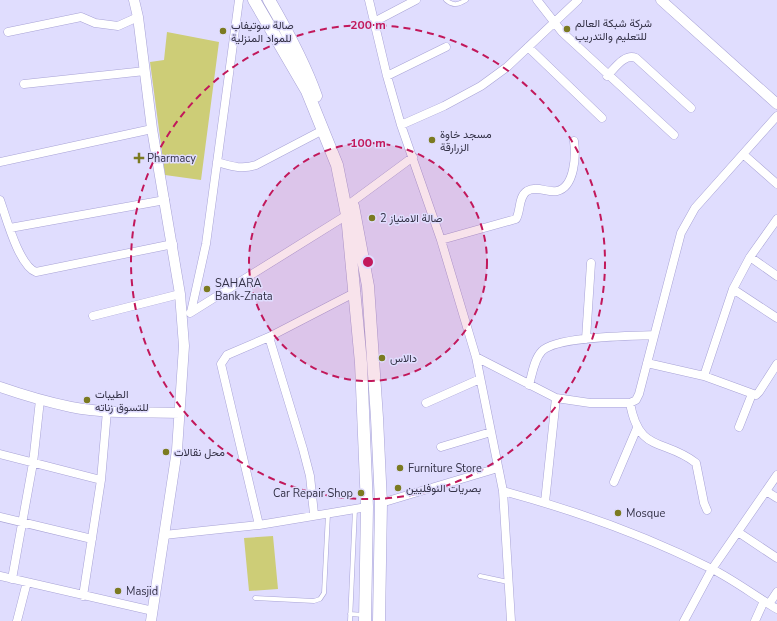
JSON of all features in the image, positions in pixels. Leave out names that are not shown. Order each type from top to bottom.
[{"type":"main road","points":[[254,0],[307,91],[337,166],[347,215],[356,292],[361,362],[361,508],[365,618]]},
{"type":"main road","points":[[269,0],[284,26],[310,80],[352,202],[360,234],[368,286],[374,362],[381,503],[379,621]]},
{"type":"main road","points":[[361,362],[374,362]]},
{"type":"street","points":[[0,576],[83,596],[152,616],[177,450],[184,346],[180,294],[173,244],[152,129],[138,17],[134,0]]},
{"type":"street","points":[[191,312],[206,244],[239,0]]},
{"type":"street","points":[[369,0],[387,76],[401,125],[441,240],[476,357],[503,491],[511,621]]},
{"type":"street","points":[[374,22],[416,0]]},
{"type":"street","points":[[537,0],[553,23],[608,76],[674,135]]},
{"type":"street","points":[[401,125],[444,106],[482,86],[528,47],[578,0]]},
{"type":"street","points":[[661,0],[777,104]]},
{"type":"street","points":[[8,32],[81,18],[118,26],[138,17]]},
{"type":"street","points":[[387,76],[446,47]]},
{"type":"street","points":[[528,47],[602,118]]},
{"type":"street","points":[[608,76],[631,56],[636,58],[691,108]]},
{"type":"street","points":[[24,84],[145,71]]},
{"type":"street","points":[[476,357],[529,386],[556,398],[590,403],[630,403],[636,400],[640,394],[681,233],[695,208],[777,116]]},
{"type":"street","points":[[0,162],[152,129]]},
{"type":"street","points":[[217,162],[239,168],[256,165],[323,130]]},
{"type":"street","points":[[441,240],[516,219],[519,214],[521,198],[526,192],[534,188],[556,191],[562,189],[568,184],[572,170],[576,153],[574,141]]},
{"type":"street","points":[[743,154],[777,184]]},
{"type":"street","points":[[352,202],[413,157]]},
{"type":"street","points":[[0,200],[10,228],[27,266],[36,272],[173,244]]},
{"type":"street","points":[[10,228],[165,200]]},
{"type":"street","points":[[182,318],[347,215]]},
{"type":"street","points":[[704,376],[733,289],[750,257],[777,219]]},
{"type":"street","points":[[750,257],[777,276]]},
{"type":"street","points":[[586,339],[591,263]]},
{"type":"street","points":[[733,289],[777,318]]},
{"type":"street","points":[[259,525],[221,364],[227,355],[269,337],[356,292]]},
{"type":"street","points":[[93,316],[180,294]]},
{"type":"street","points":[[529,386],[542,351],[555,344],[574,340],[654,335]]},
{"type":"street","points":[[269,337],[310,476],[314,514]]},
{"type":"street","points":[[647,363],[704,376],[752,394],[759,392],[777,364]]},
{"type":"street","points":[[426,403],[480,379]]},
{"type":"street","points":[[0,387],[40,400],[72,408],[107,411],[180,413]]},
{"type":"street","points":[[739,427],[752,394]]},
{"type":"street","points":[[545,502],[556,398]]},
{"type":"street","points":[[12,579],[33,463],[40,400]]},
{"type":"street","points":[[630,403],[633,420],[644,438],[654,444],[684,455],[696,463],[704,503],[707,510]]},
{"type":"street","points":[[83,596],[101,480],[107,411]]},
{"type":"street","points":[[614,482],[637,428]]},
{"type":"street","points":[[441,447],[491,432]]},
{"type":"street","points":[[0,454],[101,480]]},
{"type":"street","points":[[381,503],[498,468]]},
{"type":"street","points":[[684,621],[712,569],[777,475]]},
{"type":"street","points":[[503,491],[545,502],[628,532],[712,569],[777,609]]},
{"type":"street","points":[[766,491],[777,498]]},
{"type":"street","points":[[164,535],[259,525],[314,514],[328,514],[361,508]]},
{"type":"street","points":[[0,517],[92,539]]},
{"type":"street","points":[[738,532],[777,558]]},
{"type":"street","points":[[17,621],[27,582]]},
{"type":"street","points":[[755,621],[766,602],[777,592]]},
{"type":"lane","points":[[446,0],[452,4],[457,4],[466,0]]},
{"type":"lane","points":[[350,621],[361,508]]},
{"type":"lane","points":[[255,598],[314,601],[320,599],[324,593],[328,514]]},
{"type":"lane","points":[[480,576],[508,582]]},
{"type":"lane","points":[[350,614],[365,618]]},
{"type":"shaded area","points":[[167,32],[219,42],[201,180],[165,175],[150,62],[164,60]]},
{"type":"shaded area","points":[[273,536],[278,589],[249,591],[244,538]]},
{"type":"place","name":"شركة شبكة العالم للتعليم والتدريب","points":[[567,29]]},
{"type":"place","name":"صالة سوتيفاب للمواد المنزلية","points":[[223,31]]},
{"type":"place","name":"مسجد خاوة الزرارقة","points":[[432,140]]},
{"type":"place","name":"Pharmacy","points":[[139,158]]},
{"type":"place","name":"صالة الامتياز 2","points":[[372,218]]},
{"type":"place","name":"SAHARA Bank-Znata","points":[[207,289]]},
{"type":"place","name":"دالاس","points":[[382,358]]},
{"type":"place","name":"الطيبات للتسوق زناته","points":[[87,400]]},
{"type":"place","name":"محل نقالات","points":[[166,452]]},
{"type":"place","name":"Furniture Store","points":[[400,468]]},
{"type":"place","name":"بصريات النوفليين","points":[[398,488]]},
{"type":"place","name":"Car Repair Shop","points":[[361,493]]},
{"type":"place","name":"Mosque","points":[[618,513]]},
{"type":"place","name":"Masjid","points":[[118,591]]}]
